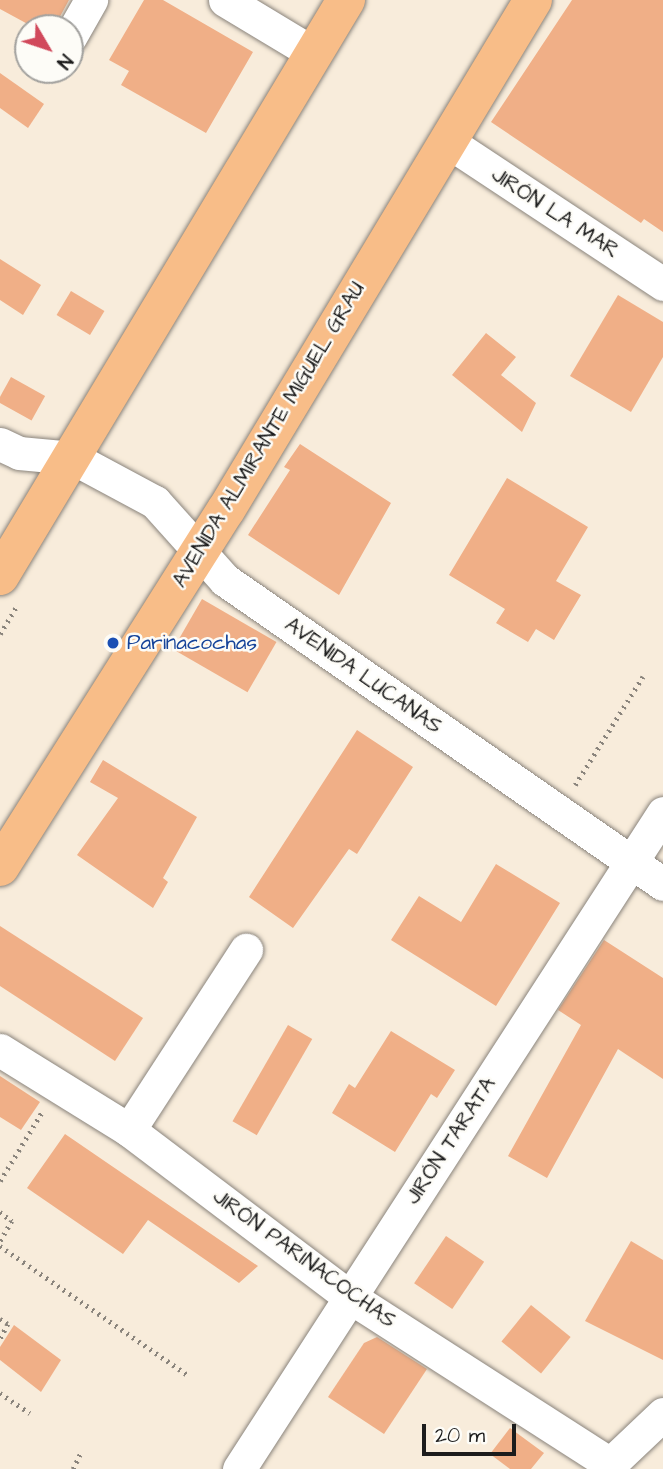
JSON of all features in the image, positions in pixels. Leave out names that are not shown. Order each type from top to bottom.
[{"type":"main road","points":[[0,576],[346,0]]},
{"type":"main road","name":"AVENIDA ALMIRANTE MIGUEL GRAU","points":[[0,867],[200,552],[533,0]]},
{"type":"street","points":[[225,0],[313,53]]},
{"type":"street","name":"JIRÓN LA MAR","points":[[447,141],[663,284]]},
{"type":"street","points":[[0,443],[19,453],[73,458]]},
{"type":"street","name":"AVENIDA LUCANAS","points":[[73,458],[155,502],[225,580],[663,884]]},
{"type":"street","name":"JIRÓN TARATA","points":[[239,1469],[663,813]]},
{"type":"street","points":[[129,1130],[246,950]]},
{"type":"street","name":"JIRÓN PARINACOCHAS","points":[[0,1050],[57,1088],[129,1130],[350,1297],[607,1467]]},
{"type":"street","points":[[607,1467],[663,1414]]},
{"type":"path","points":[[558,812],[643,676]]},
{"type":"path","points":[[0,1181],[57,1088]]},
{"type":"path","points":[[0,1212],[12,1221],[0,1244],[189,1376]]},
{"type":"path","points":[[0,1319],[9,1324],[0,1340]]},
{"type":"path","points":[[0,1393],[30,1413]]},
{"type":"path","points":[[73,1469],[80,1454]]},
{"type":"building","points":[[0,0],[69,0],[61,14],[14,14],[14,17],[0,9]]},
{"type":"building","points":[[144,0],[163,0],[253,52],[206,133],[121,85],[129,71],[109,60]]},
{"type":"building","points":[[572,0],[663,0],[663,232],[644,219],[641,223],[491,122]]},
{"type":"building","points":[[0,73],[44,104],[28,128],[0,108]]},
{"type":"building","points":[[0,259],[41,285],[23,315],[0,300]]},
{"type":"building","points":[[71,291],[104,311],[90,335],[57,315]]},
{"type":"building","points":[[618,295],[663,322],[663,357],[631,412],[570,376]]},
{"type":"building","points":[[486,333],[516,357],[501,375],[536,403],[522,432],[452,375]]},
{"type":"building","points":[[11,377],[45,396],[32,420],[0,403],[0,397]]},
{"type":"building","points":[[300,444],[391,503],[339,595],[248,535],[290,470],[284,467]]},
{"type":"building","points":[[507,478],[588,527],[556,581],[581,595],[554,640],[536,629],[528,642],[496,623],[505,609],[449,575]]},
{"type":"building","points":[[202,599],[276,642],[247,692],[173,649]]},
{"type":"building","points":[[357,730],[413,767],[357,854],[349,849],[293,928],[249,897]]},
{"type":"building","points":[[103,760],[197,817],[163,878],[168,882],[153,908],[77,855],[118,798],[90,782]]},
{"type":"building","points":[[496,864],[560,903],[496,1006],[391,940],[419,896],[461,922]]},
{"type":"building","points":[[0,926],[143,1018],[115,1061],[0,986]]},
{"type":"building","points":[[604,940],[663,978],[663,1079],[618,1049],[547,1178],[508,1156],[581,1025],[558,1010]]},
{"type":"building","points":[[288,1025],[312,1039],[257,1135],[232,1121]]},
{"type":"building","points":[[391,1031],[455,1070],[437,1098],[431,1094],[395,1152],[332,1113],[349,1084],[355,1088]]},
{"type":"building","points":[[0,1076],[40,1102],[21,1130],[0,1117]]},
{"type":"building","points":[[65,1134],[258,1266],[239,1283],[148,1220],[123,1254],[27,1188]]},
{"type":"building","points":[[446,1236],[484,1262],[452,1309],[414,1283]]},
{"type":"building","points":[[631,1241],[663,1260],[663,1360],[585,1321]]},
{"type":"building","points":[[531,1305],[571,1337],[541,1374],[501,1342]]},
{"type":"building","points":[[14,1325],[61,1360],[41,1392],[0,1360],[0,1347]]},
{"type":"building","points":[[377,1337],[427,1369],[384,1434],[328,1397],[364,1343]]},
{"type":"building","points":[[510,1428],[544,1453],[531,1469],[510,1469],[490,1454]]},
{"type":"place","name":"Parinacochas","points":[[113,643]]}]
